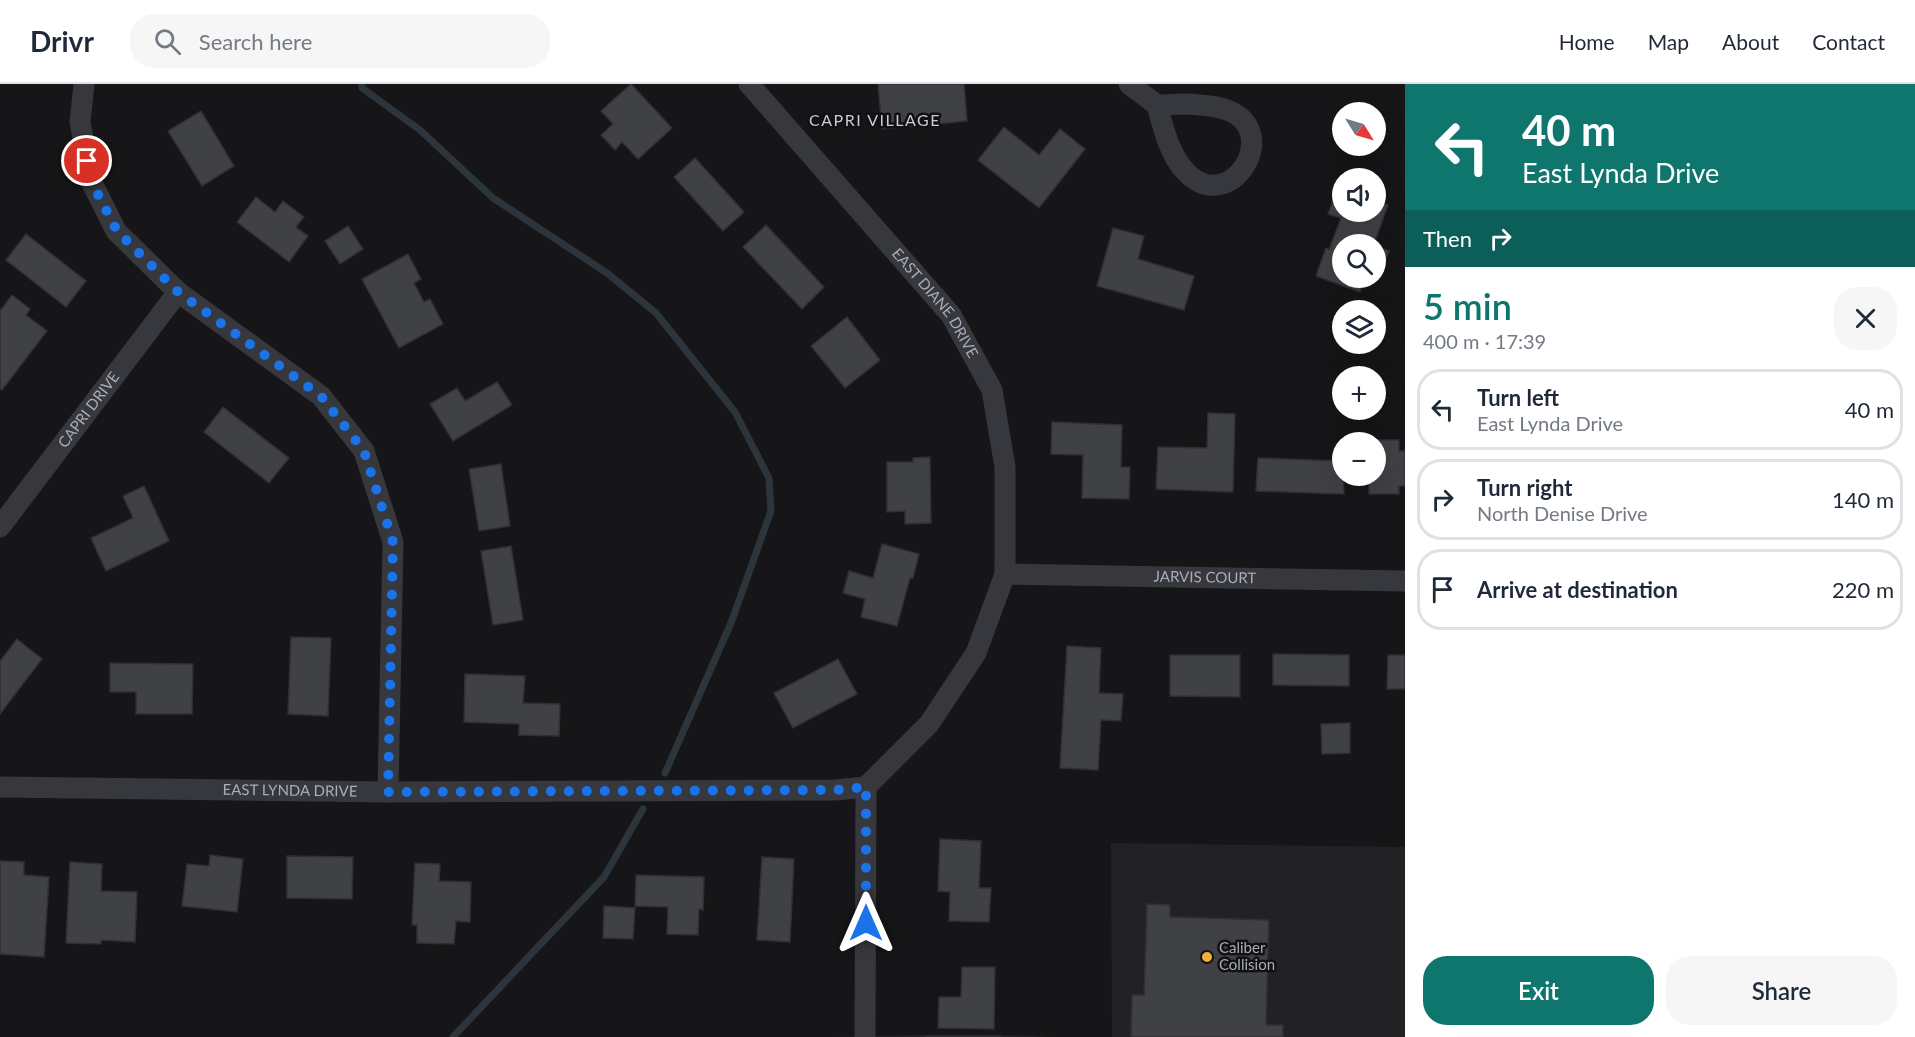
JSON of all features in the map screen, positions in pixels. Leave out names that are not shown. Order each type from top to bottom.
[{"type":"street","points":[[84,84],[80,122],[91,181],[117,231],[178,292],[321,396],[364,451],[393,542],[388,792]]},
{"type":"street","points":[[1128,84],[1157,105],[1171,147],[1184,171],[1194,179],[1205,184],[1218,184],[1241,173],[1252,151],[1249,132],[1238,117],[1228,110],[1209,107],[1186,104],[1157,105]]},
{"type":"street","name":"EAST DIANE DRIVE","points":[[754,86],[951,315],[992,390],[1005,467],[1005,574]]},
{"type":"street","name":"CAPRI DRIVE","points":[[0,527],[178,292]]},
{"type":"street","points":[[865,1037],[866,787],[929,724],[976,653],[1005,574]]},
{"type":"street","name":"JARVIS COURT","points":[[1005,574],[1405,581]]},
{"type":"street","name":"EAST LYNDA DRIVE","points":[[0,787],[388,792],[835,790],[866,787]]},
{"type":"shaded area","points":[[1111,843],[1405,847],[1405,1037],[1112,1037]]},
{"type":"shaded area","points":[[1008,1035],[1053,1037],[826,1037]]},
{"type":"building","points":[[631,84],[672,128],[638,159],[622,142],[615,150],[601,135],[613,124],[601,111]]},
{"type":"building","points":[[878,84],[964,84],[967,121],[882,129]]},
{"type":"building","points":[[201,111],[234,166],[202,186],[168,131]]},
{"type":"building","points":[[1004,127],[1039,155],[1060,129],[1085,149],[1039,208],[978,160]]},
{"type":"building","points":[[695,158],[744,212],[723,231],[674,177]]},
{"type":"building","points":[[256,197],[275,212],[283,201],[304,217],[296,227],[308,236],[289,262],[237,222]]},
{"type":"building","points":[[1332,203],[1332,215],[1328,214]]},
{"type":"building","points":[[1340,222],[1382,222],[1378,234],[1335,234]]},
{"type":"building","points":[[766,225],[824,287],[802,309],[743,247]]},
{"type":"building","points":[[348,226],[363,249],[340,264],[325,241]]},
{"type":"building","points":[[1113,228],[1144,236],[1138,259],[1194,276],[1184,310],[1097,286]]},
{"type":"building","points":[[26,234],[86,281],[66,307],[6,260]]},
{"type":"building","points":[[1332,242],[1332,282],[1316,276],[1326,248],[1329,250]]},
{"type":"building","points":[[408,254],[421,279],[414,283],[424,302],[430,299],[443,324],[399,348],[362,279]]},
{"type":"building","points":[[1349,288],[1361,288],[1360,292]]},
{"type":"building","points":[[12,295],[30,309],[26,315],[47,331],[2,390],[0,389],[0,311]]},
{"type":"building","points":[[847,317],[880,360],[845,388],[811,346]]},
{"type":"building","points":[[497,382],[512,405],[453,441],[430,404],[457,388],[465,401]]},
{"type":"building","points":[[223,407],[289,458],[269,483],[204,432]]},
{"type":"building","points":[[1208,413],[1235,414],[1233,492],[1156,489],[1158,447],[1207,448]]},
{"type":"building","points":[[1052,422],[1122,425],[1121,467],[1130,467],[1129,499],[1082,498],[1083,455],[1051,454]]},
{"type":"building","points":[[1386,440],[1399,440],[1399,451],[1405,451],[1405,486],[1399,486],[1399,494],[1369,494],[1369,486],[1386,486]]},
{"type":"building","points":[[930,457],[931,523],[905,524],[905,511],[887,512],[887,462],[913,462],[913,458]]},
{"type":"building","points":[[1258,458],[1332,461],[1332,486],[1344,486],[1344,494],[1256,491]]},
{"type":"building","points":[[501,464],[510,526],[479,531],[469,469]]},
{"type":"building","points":[[144,486],[169,541],[106,571],[91,538],[133,518],[123,496]]},
{"type":"building","points":[[882,544],[919,554],[897,626],[861,617],[865,599],[843,593],[849,571],[873,578]]},
{"type":"building","points":[[511,546],[523,620],[493,625],[481,551]]},
{"type":"building","points":[[291,637],[331,638],[328,716],[288,714]]},
{"type":"building","points":[[17,639],[42,659],[0,714],[0,661]]},
{"type":"building","points":[[1067,646],[1101,648],[1099,693],[1123,694],[1121,721],[1101,720],[1098,770],[1060,768]]},
{"type":"building","points":[[1273,654],[1349,655],[1349,686],[1273,685]]},
{"type":"building","points":[[1170,655],[1240,655],[1240,697],[1170,696]]},
{"type":"building","points":[[1388,655],[1405,655],[1405,689],[1387,689]]},
{"type":"building","points":[[838,659],[857,694],[793,728],[774,693]]},
{"type":"building","points":[[110,663],[193,664],[192,714],[136,714],[136,692],[110,692]]},
{"type":"building","points":[[465,674],[525,676],[523,703],[560,704],[559,736],[519,735],[519,724],[464,722]]},
{"type":"building","points":[[1350,723],[1350,753],[1322,754],[1321,724]]},
{"type":"building","points":[[940,839],[981,841],[979,888],[991,888],[989,922],[949,921],[950,892],[938,891]]},
{"type":"building","points":[[210,855],[243,859],[237,912],[182,906],[187,864],[209,866]]},
{"type":"building","points":[[287,856],[353,857],[352,899],[287,898]]},
{"type":"building","points":[[762,857],[794,859],[790,942],[757,940]]},
{"type":"building","points":[[0,861],[24,862],[24,875],[49,877],[44,957],[0,954]]},
{"type":"building","points":[[70,862],[102,864],[101,891],[137,892],[135,942],[101,940],[101,944],[66,943]]},
{"type":"building","points":[[415,863],[440,864],[439,881],[471,882],[470,922],[456,921],[454,944],[417,943],[417,925],[412,925]]},
{"type":"building","points":[[636,875],[704,877],[703,910],[699,909],[698,935],[667,934],[668,907],[635,906]]},
{"type":"building","name":"Caliber Collision","points":[[1147,904],[1170,905],[1170,917],[1269,920],[1266,1025],[1283,1025],[1283,1037],[1131,1037],[1132,995],[1144,995]]},
{"type":"building","points":[[604,906],[635,908],[633,939],[603,938]]},
{"type":"building","points":[[962,967],[995,967],[994,1029],[938,1028],[939,997],[961,997]]},
{"type":"building","points":[[1000,1036],[1000,1037],[926,1037]]},
{"type":"waterway","points":[[362,84],[362,88],[420,130],[493,198],[607,273],[656,313],[735,412],[769,478],[771,511],[731,623],[665,773]]},
{"type":"waterway","points":[[453,1037],[604,877],[643,809]]},
{"type":"place","name":"Caliber Collision","points":[[1207,957]]},
{"type":"district","name":"CAPRI VILLAGE","points":[[875,120]]},
{"type":"route","points":[[87,161],[91,181],[117,231],[178,292],[321,396],[364,451],[393,542],[388,792],[835,790],[866,787],[866,923]]}]
